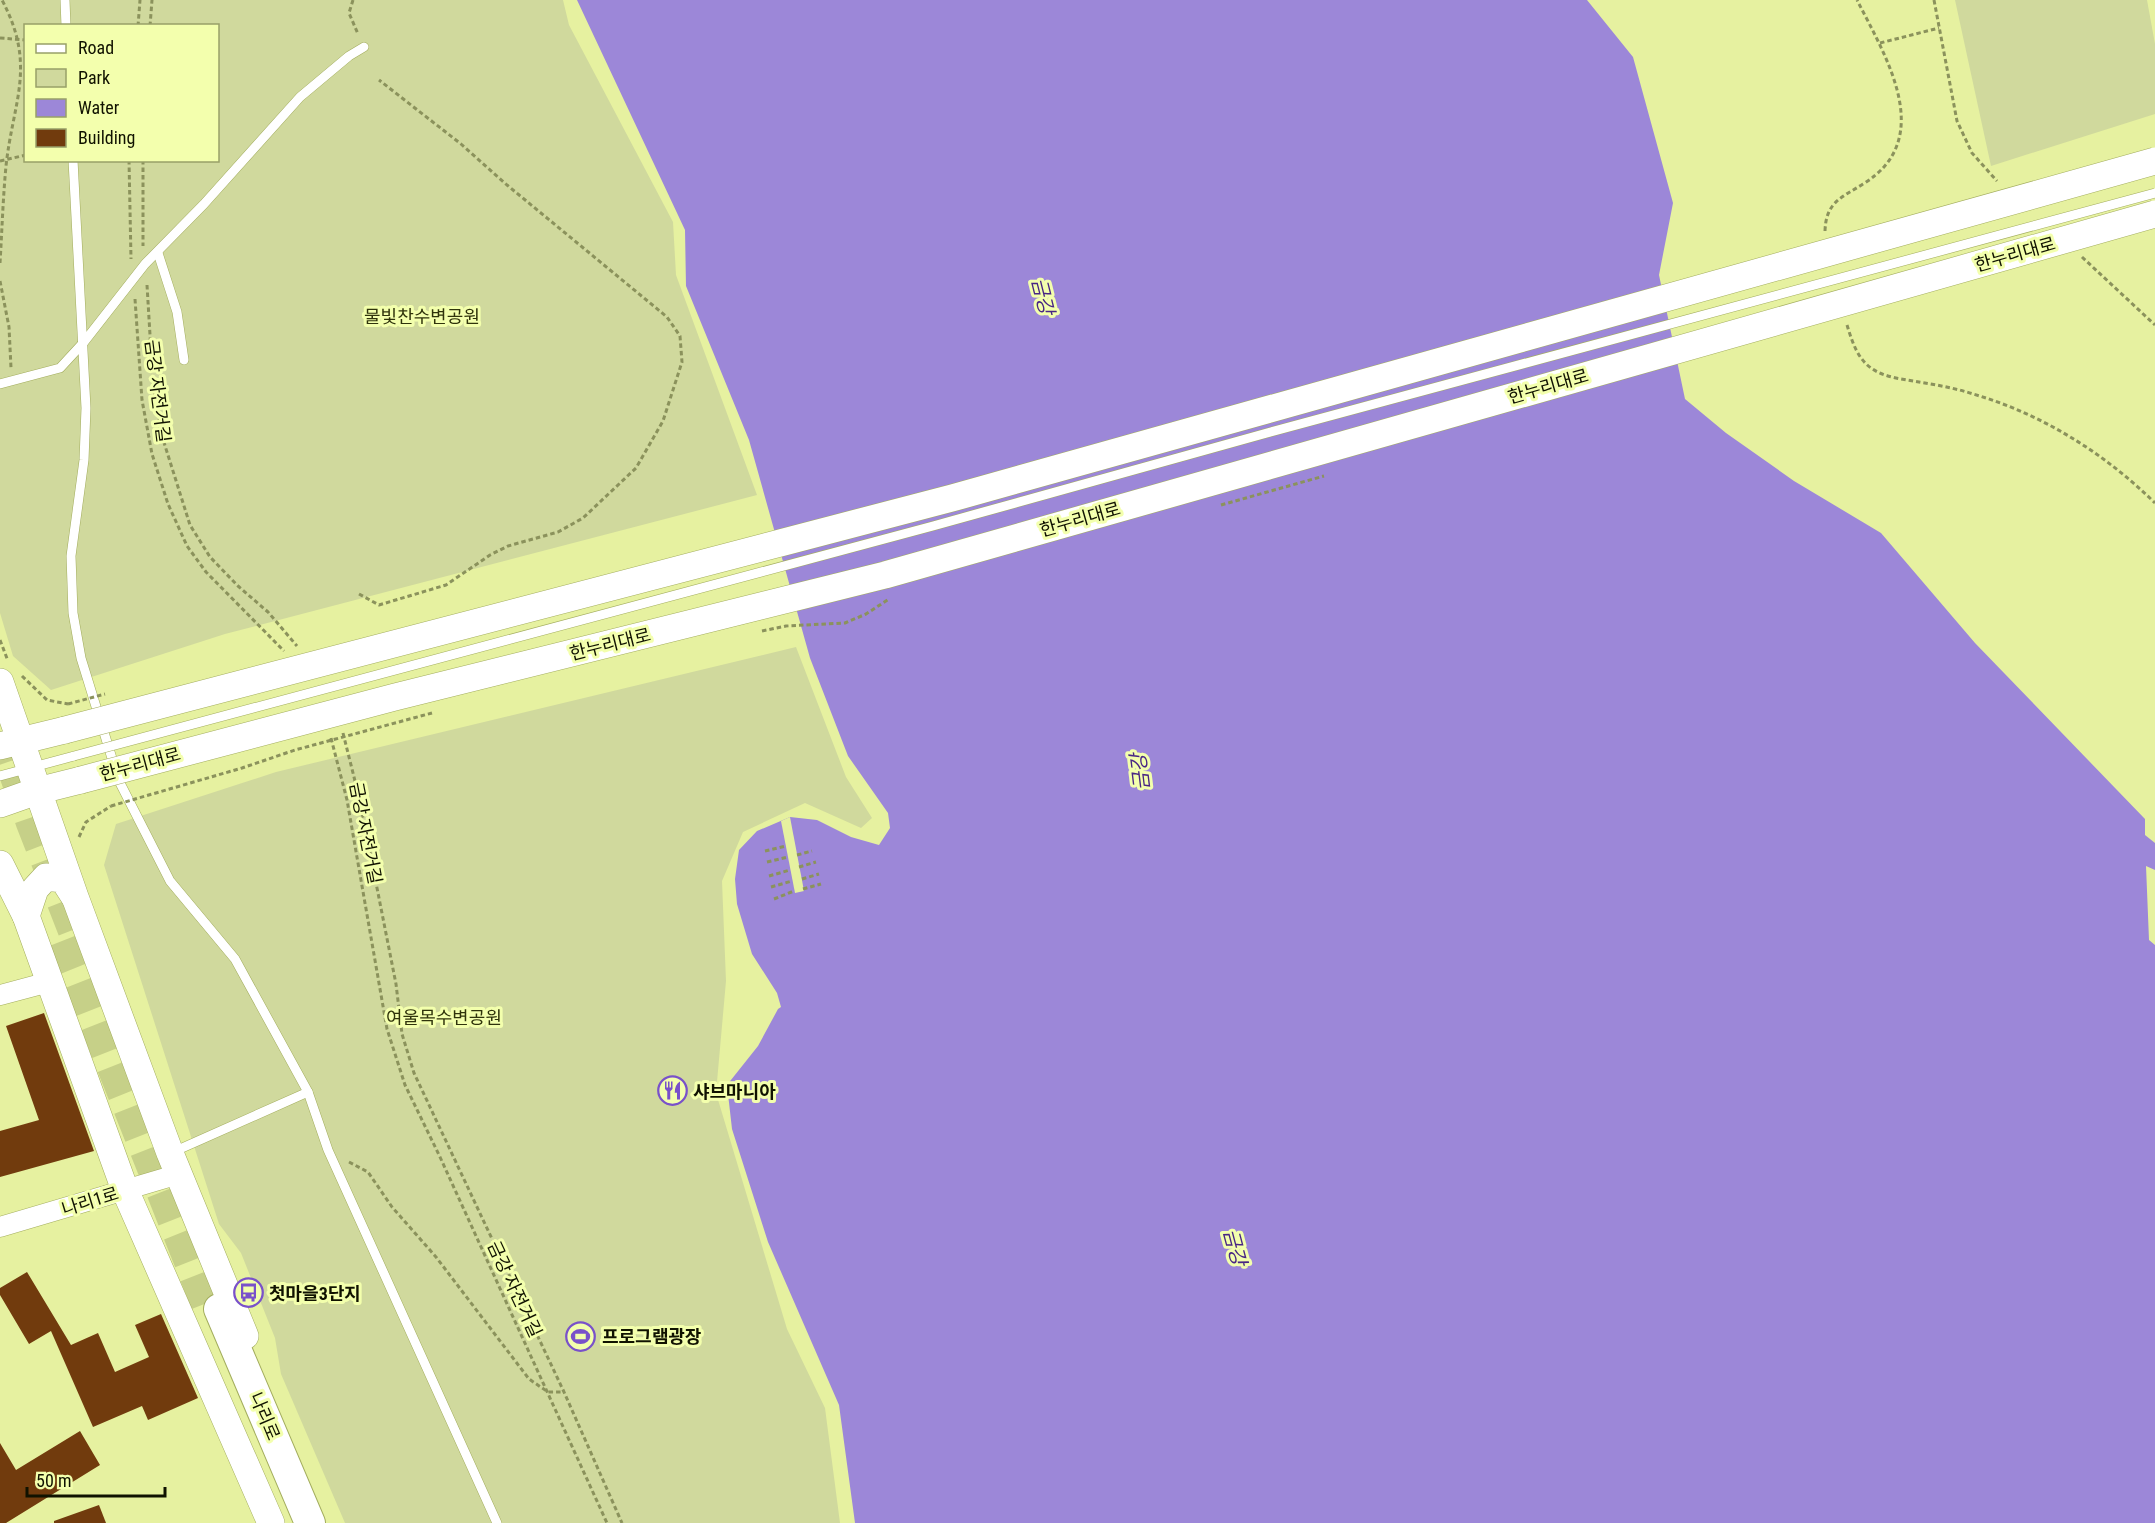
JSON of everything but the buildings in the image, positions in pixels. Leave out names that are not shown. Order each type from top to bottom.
[{"type":"main road","name":"나리로","points":[[288,1523],[214,1311],[310,1523]]},
{"type":"street","points":[[10,743],[66,717],[952,498],[2155,161]]},
{"type":"street","name":"한누리대로","points":[[0,804],[34,779],[372,703],[885,575],[2155,214]]},
{"type":"street","points":[[10,674],[10,743],[34,779],[75,897],[175,1164],[321,1523]]},
{"type":"street","points":[[0,864],[26,916],[125,1190],[272,1523]]},
{"type":"street","points":[[26,916],[35,889],[46,877],[63,879],[75,897]]},
{"type":"street","points":[[0,995],[49,982]]},
{"type":"street","name":"나리1로","points":[[0,1227],[125,1190],[175,1164]]},
{"type":"lane","points":[[65,0],[66,24]]},
{"type":"lane","points":[[0,384],[60,368],[84,342],[145,264],[204,204],[300,96],[349,56],[364,47]]},
{"type":"lane","points":[[74,162],[86,408],[84,460],[71,556],[73,613],[81,658],[119,781],[170,881],[236,959],[308,1092],[328,1150],[497,1523]]},
{"type":"lane","points":[[78,768],[1267,433],[2155,193]]},
{"type":"lane","points":[[158,253],[177,312],[184,360]]},
{"type":"lane","points":[[0,776],[34,779]]},
{"type":"lane","points":[[175,1164],[308,1092]]},
{"type":"path","points":[[0,262],[8,159],[21,84],[22,63],[17,39],[2,0]]},
{"type":"path","points":[[138,24],[140,0]]},
{"type":"path","points":[[150,24],[152,0]]},
{"type":"path","points":[[353,0],[349,13],[364,47]]},
{"type":"path","points":[[1880,44],[1939,28]]},
{"type":"path","points":[[0,38],[24,40]]},
{"type":"path","points":[[359,594],[379,605],[446,585],[490,555],[508,546],[558,532],[583,518],[636,468],[663,421],[682,362],[680,336],[668,317],[507,185],[461,144],[379,80]]},
{"type":"path","points":[[0,160],[24,155]]},
{"type":"path","name":"금강 자전거길","points":[[129,162],[130,252],[142,400],[152,454],[168,504],[187,546],[206,572],[288,654]]},
{"type":"path","points":[[143,162],[143,224],[153,385],[161,433],[190,525],[210,556],[238,586],[268,612],[298,647]]},
{"type":"path","points":[[0,281],[9,327],[11,382]]},
{"type":"path","points":[[0,640],[10,674],[47,700],[66,717]]},
{"type":"path","name":"금강 자전거길","points":[[329,732],[347,800],[387,1029],[405,1085],[607,1523]]},
{"type":"path","points":[[343,733],[359,797],[394,973],[402,1034],[414,1073],[564,1392],[622,1523]]},
{"type":"path","points":[[77,840],[86,822],[111,806]]},
{"type":"path","points":[[765,851],[786,846]]},
{"type":"path","points":[[797,855],[812,852]]},
{"type":"path","points":[[767,862],[788,857]]},
{"type":"path","points":[[799,867],[816,862]]},
{"type":"path","points":[[769,876],[790,870]]},
{"type":"path","points":[[801,879],[819,874]]},
{"type":"path","points":[[771,887],[792,881]]},
{"type":"path","points":[[803,889],[821,884]]},
{"type":"path","points":[[774,898],[794,891]]},
{"type":"path","points":[[328,1150],[368,1172],[392,1207],[436,1257],[529,1379],[548,1392],[564,1392]]},
{"type":"green space","name":"물빛찬수변공원","points":[[0,0],[563,0],[569,25],[673,222],[676,275],[757,495],[225,634],[51,690],[13,656],[0,613]]},
{"type":"green space","points":[[1955,0],[2147,0],[2155,44],[2155,114],[1991,166]]},
{"type":"green space","name":"여울목수변공원","points":[[796,647],[846,777],[872,818],[861,828],[805,803],[743,832],[722,881],[726,981],[716,1093],[787,1329],[825,1408],[840,1523],[345,1523],[281,1374],[275,1338],[241,1253],[219,1224],[104,865],[116,824],[276,772]]},
{"type":"water","name":"금강","points":[[577,0],[1587,0],[1633,57],[1673,203],[1659,275],[1685,399],[1726,433],[1794,481],[1881,533],[1975,643],[2145,819],[2145,835],[2155,843],[2155,870],[2146,866],[2149,940],[2155,945],[2155,1523],[855,1523],[839,1405],[768,1242],[732,1129],[727,1085],[758,1046],[781,1007],[777,993],[752,954],[737,904],[735,879],[739,850],[757,831],[790,817],[817,820],[851,837],[879,845],[890,828],[888,813],[848,756],[810,658],[749,440],[686,286],[685,230]]},
{"type":"pier","points":[[790,817],[804,891],[795,893],[781,821]]},
{"type":"tunnel","points":[[0,733],[31,823],[84,959]]},
{"type":"tunnel","points":[[62,941],[209,1312]]},
{"type":"place","name":"샤브마니아","points":[[672,1091]]},
{"type":"place","name":"첫마을3단지","points":[[248,1293]]},
{"type":"place","name":"프로그램광장","points":[[581,1336]]}]
